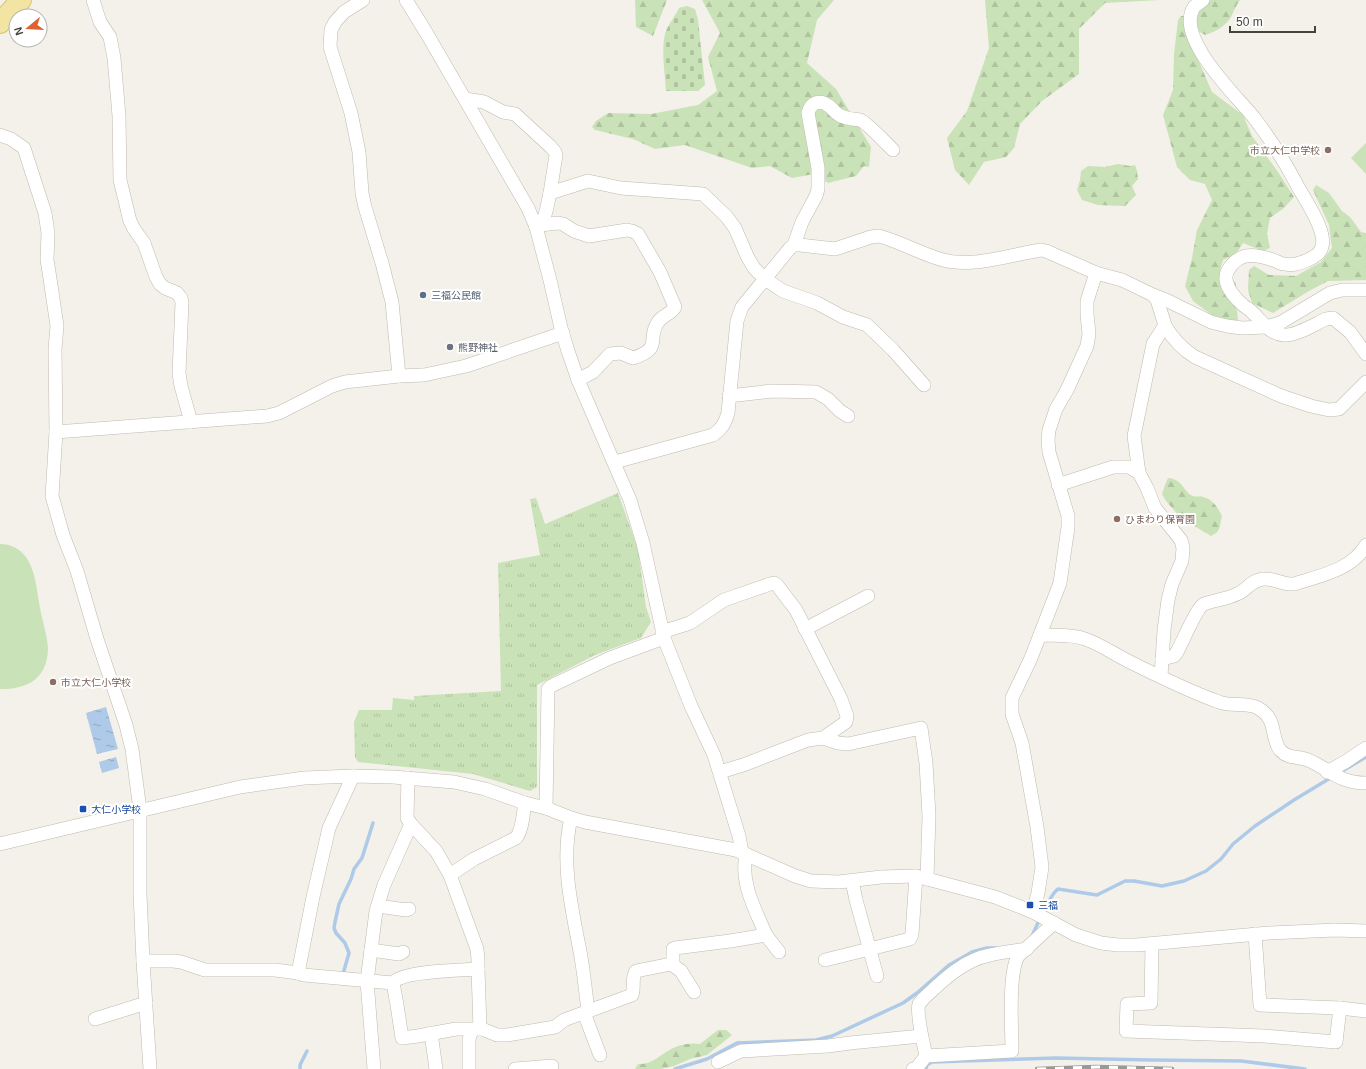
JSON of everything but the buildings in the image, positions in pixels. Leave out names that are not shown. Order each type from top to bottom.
[{"type":"main road","points":[[0,23],[21,0]]},
{"type":"street","points":[[93,0],[100,22],[110,36],[112,43],[119,116],[120,180],[130,221],[144,243],[160,284],[177,293],[181,298],[179,373],[191,422]]},
{"type":"street","points":[[364,0],[344,12],[335,22],[331,30],[330,47],[351,113],[360,152],[362,193],[365,207],[392,302],[399,376]]},
{"type":"street","points":[[406,0],[538,226],[563,333],[578,380],[615,462],[630,500],[643,543],[663,635],[720,772],[740,836],[744,853],[744,874],[748,889],[766,935],[779,952]]},
{"type":"street","points":[[1203,0],[1194,7],[1190,19],[1192,33],[1198,48],[1216,73],[1254,118],[1282,158],[1322,234],[1323,242],[1320,251],[1315,256],[1297,264],[1284,264],[1260,256],[1243,256],[1235,261],[1228,270],[1226,275],[1227,283],[1232,293],[1242,305],[1250,310],[1266,327],[1282,335],[1290,335],[1326,319],[1333,318],[1350,332],[1366,354]]},
{"type":"street","points":[[465,99],[484,102],[503,112],[515,114],[555,152],[556,156],[545,216],[538,226]]},
{"type":"street","points":[[615,462],[713,435],[720,430],[725,423],[730,396],[737,321],[742,306],[785,253],[794,245],[802,222],[816,196],[818,189],[818,168],[808,113],[810,107],[816,102],[825,104],[839,115],[861,121],[893,150]]},
{"type":"street","points":[[0,135],[11,139],[24,148],[45,213],[48,233],[48,272],[57,326],[55,349],[56,432],[52,496],[63,536],[78,571],[97,639],[126,725],[132,750],[140,810],[140,894],[150,1069]]},
{"type":"street","points":[[550,193],[588,181],[620,188],[703,194],[736,228],[748,258],[754,268],[765,279],[783,291],[817,303],[843,317],[867,325],[894,350],[924,385]]},
{"type":"street","points":[[538,226],[558,222],[585,236],[618,231],[632,231],[638,234],[660,272],[675,307],[673,311],[660,319],[656,325],[651,347],[647,352],[633,358],[621,353],[610,354],[592,372],[578,380]]},
{"type":"street","points":[[794,245],[835,249],[871,237],[879,236],[929,256],[950,262],[965,263],[1041,250],[1059,256],[1096,273],[1122,280],[1153,296],[1166,300],[1211,322],[1235,327],[1266,327],[1280,323],[1330,292],[1342,290],[1366,290]]},
{"type":"street","points":[[926,1056],[1012,1051],[1013,978],[1016,962],[1018,956],[1028,949],[1042,917],[1038,893],[1042,867],[1037,827],[1023,750],[1012,714],[1011,705],[1012,698],[1031,658],[1060,583],[1068,527],[1068,516],[1049,452],[1049,430],[1056,409],[1068,390],[1087,346],[1089,334],[1087,301],[1096,273]]},
{"type":"street","points":[[1153,296],[1157,300],[1165,326],[1171,336],[1183,349],[1195,357],[1281,396],[1311,406],[1329,410],[1339,409],[1366,382]]},
{"type":"street","points":[[1161,676],[1164,630],[1168,600],[1172,584],[1182,561],[1183,548],[1181,540],[1155,508],[1147,488],[1139,474],[1134,436],[1154,344],[1165,326]]},
{"type":"street","points":[[56,432],[267,416],[279,412],[332,386],[345,382],[399,376],[424,375],[466,366],[563,333]]},
{"type":"street","points":[[730,396],[772,391],[816,392],[828,399],[848,416]]},
{"type":"street","points":[[1058,486],[1113,467],[1129,467],[1139,474]]},
{"type":"street","points":[[1162,659],[1174,656],[1198,610],[1204,604],[1238,594],[1248,585],[1258,580],[1265,579],[1294,584],[1344,566],[1352,562],[1364,550],[1366,545]]},
{"type":"street","points":[[546,808],[548,688],[610,658],[690,623],[724,600],[774,583],[790,601],[838,692],[847,716],[846,722],[823,738]]},
{"type":"street","points":[[805,629],[868,596]]},
{"type":"street","points":[[1040,635],[1084,639],[1186,689],[1222,703],[1244,704],[1258,708],[1270,720],[1280,749],[1293,758],[1308,760],[1327,772],[1344,780],[1354,783],[1366,783]]},
{"type":"street","points":[[720,772],[743,765],[808,740],[823,738],[838,743],[848,744],[921,728],[926,763],[929,816],[921,878],[910,939],[825,960]]},
{"type":"street","points":[[1327,772],[1366,748]]},
{"type":"street","points":[[298,973],[313,897],[329,828],[353,776]]},
{"type":"street","points":[[0,844],[255,784],[304,778],[353,776],[408,778],[454,782],[485,789],[525,803],[546,808],[571,818],[736,850],[781,870],[811,881],[852,881],[881,877],[921,878],[995,897],[1042,917],[1076,935],[1118,945],[1152,944],[1255,934],[1335,930],[1366,931]]},
{"type":"street","points":[[408,778],[407,814],[411,824],[436,851],[450,875],[477,949],[478,969],[476,1029],[469,1039],[469,1069]]},
{"type":"street","points":[[450,875],[474,859],[516,838],[521,825],[525,803]]},
{"type":"street","points":[[571,818],[567,838],[568,875],[582,962],[586,1012],[600,1055]]},
{"type":"street","points":[[374,1069],[367,981],[371,950],[378,906],[384,885],[411,824]]},
{"type":"street","points":[[852,881],[877,976]]},
{"type":"street","points":[[378,906],[406,910],[409,909]]},
{"type":"street","points":[[1255,934],[1260,1005],[1340,1008],[1366,1011]]},
{"type":"street","points":[[671,964],[673,963],[673,949],[675,948],[766,935]]},
{"type":"street","points":[[1152,944],[1151,1003],[1127,1004],[1126,1031],[1264,1036],[1336,1042],[1340,1008]]},
{"type":"street","points":[[913,1069],[916,1069],[926,1056],[918,1008],[920,1003],[947,977],[958,969],[980,958],[1028,949]]},
{"type":"street","points":[[371,950],[399,954],[404,952]]},
{"type":"street","points":[[143,961],[181,962],[205,970],[275,970],[304,975],[393,983],[395,980],[413,975],[478,969]]},
{"type":"street","points":[[393,983],[402,1038],[456,1029],[476,1029],[498,1035],[518,1034],[555,1027],[564,1020],[632,995],[634,989],[633,975],[636,971],[671,964],[681,971],[694,992]]},
{"type":"street","points":[[95,1019],[146,1003]]},
{"type":"street","points":[[431,1033],[436,1069]]},
{"type":"street","points":[[718,1062],[740,1051],[828,1046],[922,1036]]},
{"type":"street","points":[[515,1069],[552,1066]]},
{"type":"green space","points":[[635,0],[667,0],[653,36],[636,27]]},
{"type":"green space","points":[[702,0],[834,0],[817,20],[807,63],[836,89],[871,147],[869,167],[864,166],[856,176],[828,183],[814,174],[792,178],[770,166],[752,168],[685,145],[655,149],[633,139],[595,130],[592,127],[596,121],[608,113],[651,114],[698,105],[717,91],[708,57],[720,33]]},
{"type":"green space","points":[[985,0],[1160,0],[1105,3],[1079,29],[1079,74],[1042,101],[1020,124],[1014,148],[1006,157],[984,162],[969,185],[955,170],[947,138],[967,111],[989,48]]},
{"type":"green space","points":[[1211,0],[1240,0],[1226,24],[1216,31],[1205,35],[1198,31],[1195,16]]},
{"type":"green space","points":[[687,6],[695,9],[698,20],[705,85],[698,91],[666,91],[663,55],[665,34],[679,8]]},
{"type":"green space","points":[[1181,16],[1186,16],[1194,50],[1212,92],[1243,115],[1252,136],[1294,197],[1284,208],[1270,218],[1267,234],[1270,248],[1263,251],[1243,243],[1236,254],[1223,260],[1220,270],[1236,283],[1233,301],[1237,310],[1238,320],[1220,321],[1193,301],[1185,286],[1197,230],[1212,200],[1205,184],[1190,180],[1177,167],[1163,115],[1173,90],[1174,54],[1178,20]]},
{"type":"green space","points":[[1366,143],[1366,174],[1351,158]]},
{"type":"green space","points":[[1118,164],[1130,166],[1135,165],[1137,171],[1138,179],[1132,186],[1136,195],[1125,206],[1098,205],[1082,200],[1077,190],[1081,171],[1088,166],[1105,167]]},
{"type":"green space","points":[[1316,185],[1329,193],[1342,211],[1350,217],[1361,232],[1366,233],[1366,280],[1328,281],[1273,313],[1252,303],[1248,290],[1249,270],[1254,266],[1269,275],[1296,276],[1321,262],[1332,248],[1329,225],[1313,190]]},
{"type":"green space","points":[[1168,478],[1180,483],[1190,494],[1207,498],[1215,504],[1222,516],[1220,528],[1215,534],[1211,536],[1181,518],[1166,501],[1162,494]]},
{"type":"green space","points":[[618,493],[638,549],[646,607],[651,622],[641,638],[595,655],[537,685],[537,787],[530,791],[473,774],[358,762],[355,757],[354,722],[359,710],[392,710],[393,698],[414,700],[414,696],[501,691],[498,563],[540,555],[530,499],[536,498],[545,524]]},
{"type":"green space","points":[[0,544],[13,546],[26,556],[31,565],[48,645],[47,660],[39,675],[26,685],[9,689],[0,689]]},
{"type":"green space","points":[[718,1030],[726,1030],[732,1035],[707,1055],[661,1069],[635,1069],[638,1064],[656,1059],[678,1046],[691,1043],[700,1044]]},
{"type":"water","points":[[106,707],[118,749],[97,754],[86,713]]},
{"type":"water","points":[[116,757],[119,768],[102,773],[99,762]]},
{"type":"waterway","points":[[1339,773],[1366,757]]},
{"type":"waterway","points":[[1032,936],[1047,904],[1058,889],[1097,895],[1125,881],[1134,881],[1162,886],[1184,881],[1206,871],[1221,859],[1233,844],[1255,826],[1332,777]]},
{"type":"waterway","points":[[343,974],[349,953],[345,943],[336,933],[334,928],[335,922],[339,904],[354,869],[362,858],[373,823]]},
{"type":"waterway","points":[[675,1069],[707,1059],[737,1043],[816,1040],[832,1036],[903,1003],[917,993],[949,965],[972,952],[987,948],[996,948]]},
{"type":"waterway","points":[[300,1069],[300,1065],[307,1051]]},
{"type":"waterway","points":[[926,1069],[927,1065],[932,1062],[1056,1058],[1241,1061],[1305,1069]]},
{"type":"railway","points":[[1037,1069],[1096,1067],[1172,1069]]},
{"type":"place","name":"市立大仁中学校","points":[[1328,150]]},
{"type":"place","name":"三福公民館","points":[[423,295]]},
{"type":"place","name":"熊野神社","points":[[450,347]]},
{"type":"place","name":"ひまわり保育園","points":[[1117,519]]},
{"type":"place","name":"市立大仁小学校","points":[[53,682]]},
{"type":"place","name":"大仁小学校","points":[[83,809]]},
{"type":"place","name":"三福","points":[[1030,905]]}]
